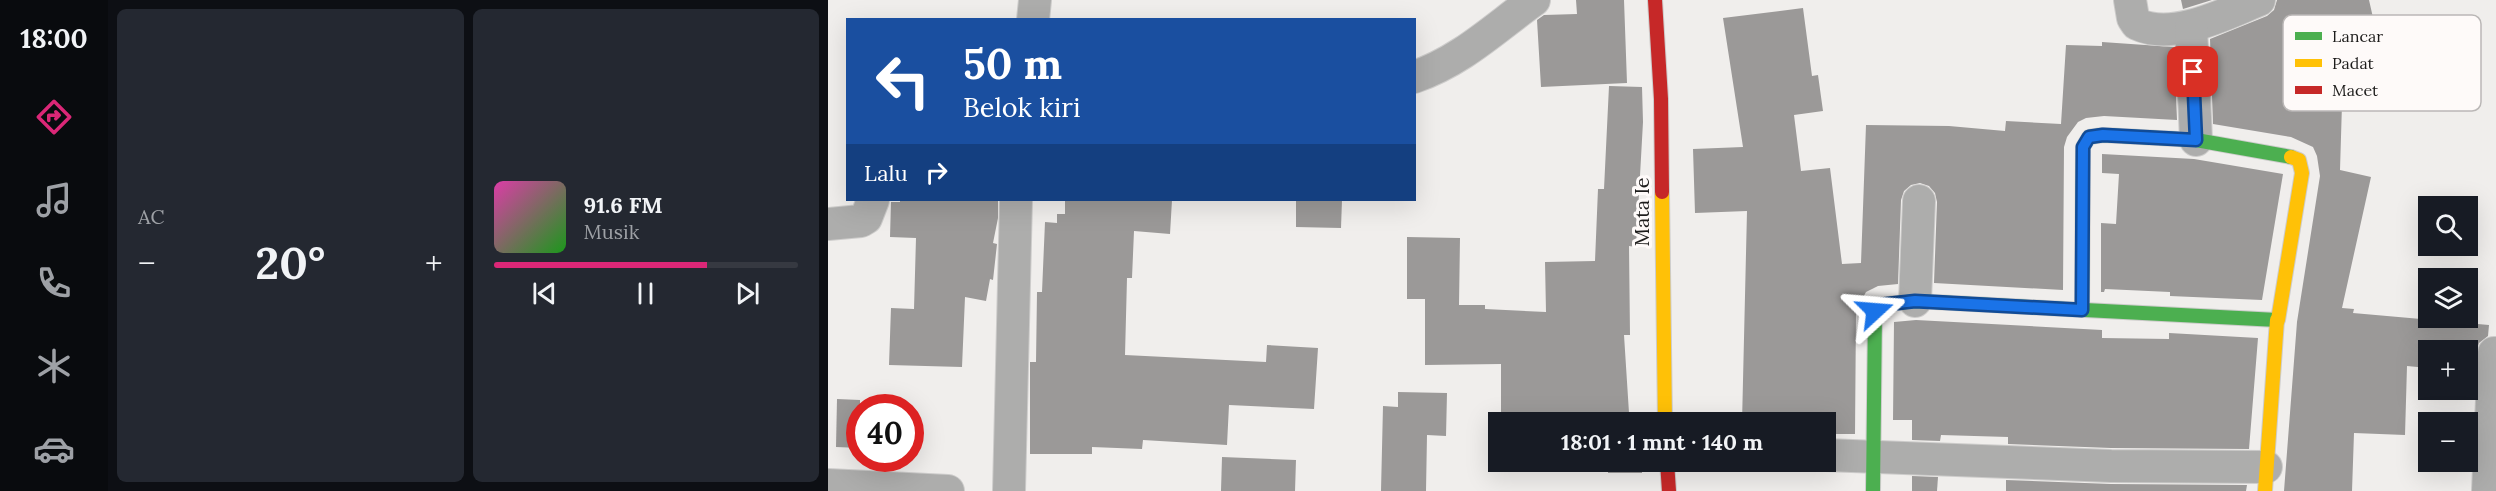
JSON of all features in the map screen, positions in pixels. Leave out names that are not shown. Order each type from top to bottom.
[{"type":"street","points":[[1033,18],[1035,0]]},
{"type":"street","points":[[1416,76],[1439,67],[1478,44],[1534,0]]},
{"type":"street","name":"Mata Ie","points":[[1655,0],[1661,99],[1665,412]]},
{"type":"street","points":[[2130,0],[2133,18],[2137,24],[2144,27],[2191,27],[2259,0]]},
{"type":"street","points":[[2191,27],[2196,140]]},
{"type":"street","points":[[1836,455],[1874,456],[2112,479],[2266,479],[2278,320],[2302,173],[2299,160],[2284,154],[2196,140],[2103,135],[2089,137],[2083,147],[2082,310]]},
{"type":"street","points":[[828,225],[861,221],[866,218],[873,201]]},
{"type":"street","points":[[1009,491],[1016,201]]},
{"type":"street","points":[[1915,301],[1919,201]]},
{"type":"street","points":[[1873,491],[1875,311],[1880,305],[1915,301],[2278,320]]},
{"type":"street","points":[[2488,491],[2494,353]]},
{"type":"street","points":[[1668,472],[1669,491]]},
{"type":"street","points":[[828,485],[948,491]]},
{"type":"building","points":[[1576,0],[1624,0],[1627,83],[1541,87],[1537,20],[1544,15],[1577,14]]},
{"type":"building","points":[[2181,0],[2212,0],[2183,9]]},
{"type":"building","points":[[2277,0],[2369,0],[2372,15],[2283,15],[2283,111],[2342,111],[2340,170],[2371,177],[2342,308],[2354,309],[2353,313],[2418,319],[2418,328],[2478,328],[2478,324],[2489,325],[2488,336],[2478,346],[2478,340],[2418,340],[2418,367],[2407,366],[2405,435],[2354,433],[2352,491],[2284,491],[2297,322],[2320,176],[2317,156],[2313,147],[2291,137],[2213,124],[2210,39],[2267,16],[2274,10]]},
{"type":"building","points":[[1803,8],[1812,76],[1818,75],[1823,111],[1794,115],[1801,171],[1830,168],[1842,264],[1861,263],[1866,125],[1949,126],[2005,131],[2006,121],[2061,124],[2066,45],[2102,46],[2102,42],[2174,47],[2177,120],[2104,116],[2086,118],[2078,122],[2067,137],[2064,147],[2063,290],[1934,283],[1937,202],[1935,193],[1929,186],[1920,183],[1911,185],[1904,191],[1901,200],[1898,284],[1878,286],[1866,292],[1856,310],[1855,434],[1836,434],[1836,412],[1742,412],[1747,211],[1695,213],[1693,149],[1743,147],[1723,18]]},
{"type":"building","points":[[1609,86],[1642,87],[1643,122],[1636,247],[1629,246],[1630,335],[1624,335],[1629,412],[1501,412],[1501,364],[1425,365],[1425,299],[1407,299],[1407,237],[1460,238],[1459,305],[1485,305],[1485,309],[1546,312],[1545,262],[1595,261],[1598,189],[1604,189]]},
{"type":"building","points":[[2102,154],[2194,159],[2283,174],[2262,300],[2170,296],[2170,292],[2105,289],[2101,292],[2101,223],[2116,224],[2119,174],[2102,173]]},
{"type":"building","points":[[998,201],[998,218],[993,243],[997,244],[993,280],[990,279],[986,301],[965,297],[962,367],[889,365],[891,308],[914,309],[916,238],[890,237],[891,202]]},
{"type":"building","points":[[1065,201],[1172,201],[1170,234],[1134,231],[1132,278],[1127,278],[1125,355],[1266,362],[1267,345],[1318,348],[1314,409],[1229,405],[1227,445],[1143,440],[1142,449],[1092,447],[1092,454],[1030,454],[1030,362],[1036,362],[1037,292],[1042,292],[1045,222],[1057,223],[1057,214],[1065,214]]},
{"type":"building","points":[[1296,201],[1342,201],[1341,228],[1296,227]]},
{"type":"building","points":[[1916,320],[2102,330],[2102,338],[2169,339],[2169,333],[2258,338],[2249,449],[2111,448],[2008,444],[2008,437],[1941,435],[1940,441],[1912,440],[1912,420],[1893,420],[1894,322]]},
{"type":"building","points":[[1398,392],[1447,393],[1446,436],[1427,435],[1426,491],[1381,491],[1383,406],[1398,407]]},
{"type":"building","points":[[837,399],[846,399],[846,447],[836,447]]},
{"type":"building","points":[[1222,457],[1296,460],[1295,491],[1221,491]]},
{"type":"building","points":[[1608,472],[1642,472],[1642,473]]},
{"type":"building","points":[[1912,476],[1938,477],[1937,491],[1912,491]]},
{"type":"building","points":[[2006,480],[2111,484],[2247,485],[2246,491],[2006,491]]},
{"type":"traffic: fast","points":[[2082,310],[2083,147],[2089,137],[2103,135],[2196,140],[2291,157]]},
{"type":"traffic: fast","points":[[1873,491],[1875,311],[1880,305],[1915,301],[2277,320]]},
{"type":"traffic: slow","points":[[2278,320],[2302,173],[2299,160],[2291,157]]},
{"type":"traffic: slow","points":[[1662,192],[1665,412]]},
{"type":"traffic: slow","points":[[2265,491],[2277,320]]},
{"type":"traffic: jam","points":[[1655,0],[1661,99],[1662,192]]},
{"type":"traffic: jam","points":[[1668,472],[1669,491]]},
{"type":"route","points":[[1875,311],[1880,305],[1915,301],[2082,310],[2083,147],[2085,142],[2089,137],[2096,135],[2196,140],[2193,72]]}]
